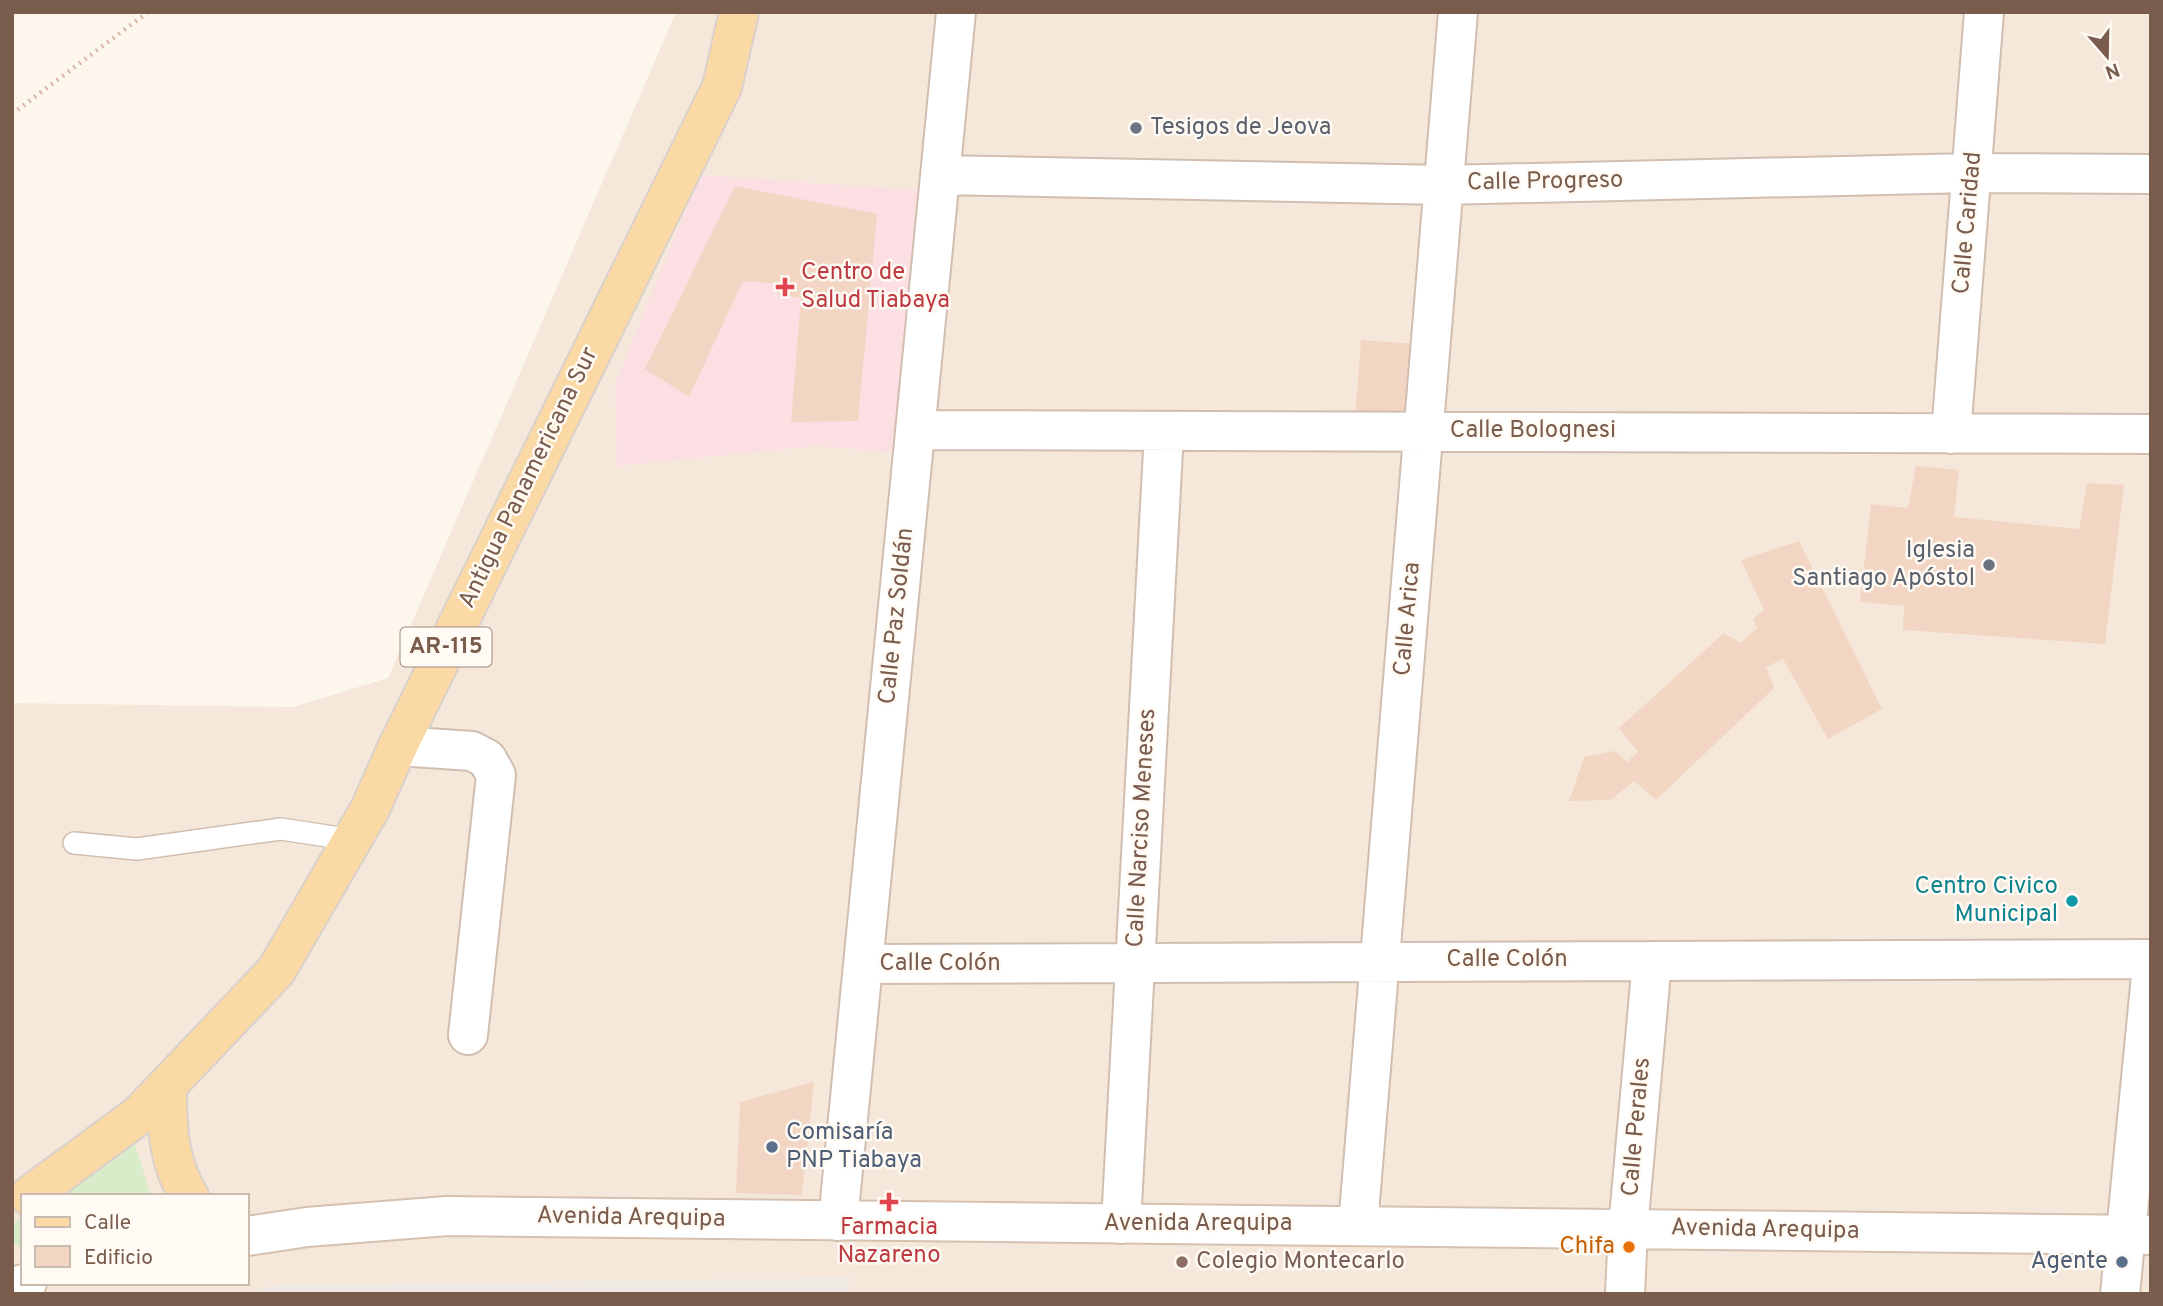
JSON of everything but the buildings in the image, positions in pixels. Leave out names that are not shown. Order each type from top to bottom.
[{"type":"main road","name":"Antigua Panamericana Sur","points":[[32,1194],[139,1115],[276,971],[353,840],[722,87],[739,12]]},
{"type":"main road","points":[[167,1088],[170,1152],[178,1178],[188,1194]]},
{"type":"street","name":"Calle Paz Soldán","points":[[838,1221],[956,12]]},
{"type":"street","name":"Calle Arica","points":[[1359,1226],[1458,12]]},
{"type":"street","name":"Calle Caridad","points":[[1951,434],[1984,12]]},
{"type":"street","name":"Calle Progreso","points":[[940,175],[1443,185],[1971,173],[2151,174]]},
{"type":"street","name":"Calle Bolognesi","points":[[915,430],[2151,434]]},
{"type":"street","name":"Calle Narciso Meneses","points":[[1121,1224],[1164,432]]},
{"type":"street","points":[[398,746],[472,751],[487,758],[496,775],[468,1035]]},
{"type":"street","name":"Calle Colón","points":[[863,964],[2151,959]]},
{"type":"street","name":"Calle Perales","points":[[1625,1294],[1628,1229],[1652,961]]},
{"type":"street","points":[[2120,1294],[2138,1235],[2151,976]]},
{"type":"street","name":"Avenida Arequipa","points":[[248,1236],[307,1227],[447,1216],[2138,1235]]},
{"type":"lane","points":[[74,844],[137,849],[281,829],[353,840]]},
{"type":"path","points":[[12,114],[148,12]]},
{"type":"shaded area","points":[[676,12],[2151,12],[2151,1294],[848,1294],[849,1278],[278,1285],[246,1294],[12,1294],[12,703],[293,707],[388,678]]},
{"type":"shaded area","name":"Centro de Salud Tiabaya","points":[[700,175],[924,191],[899,453],[818,446],[617,466],[615,384]]},
{"type":"shaded area","points":[[850,1278],[848,1294],[246,1294],[278,1285]]},
{"type":"green space","points":[[133,1138],[150,1194],[56,1194]]},
{"type":"green space","points":[[21,1218],[21,1249],[12,1241],[12,1225]]},
{"type":"place","name":"Tesigos de Jeova","points":[[1136,128]]},
{"type":"place","name":"Centro de Salud Tiabaya","points":[[785,287]]},
{"type":"place","name":"Iglesia Santiago Apóstol","points":[[1989,565]]},
{"type":"place","name":"Centro Civico Municipal","points":[[2072,901]]},
{"type":"place","name":"Comisaría PNP Tiabaya","points":[[772,1147]]},
{"type":"place","name":"Farmacia Nazareno","points":[[889,1202]]},
{"type":"place","name":"Chifa","points":[[1629,1247]]},
{"type":"place","name":"Colegio Montecarlo","points":[[1182,1262]]},
{"type":"place","name":"Agente","points":[[2122,1262]]}]
